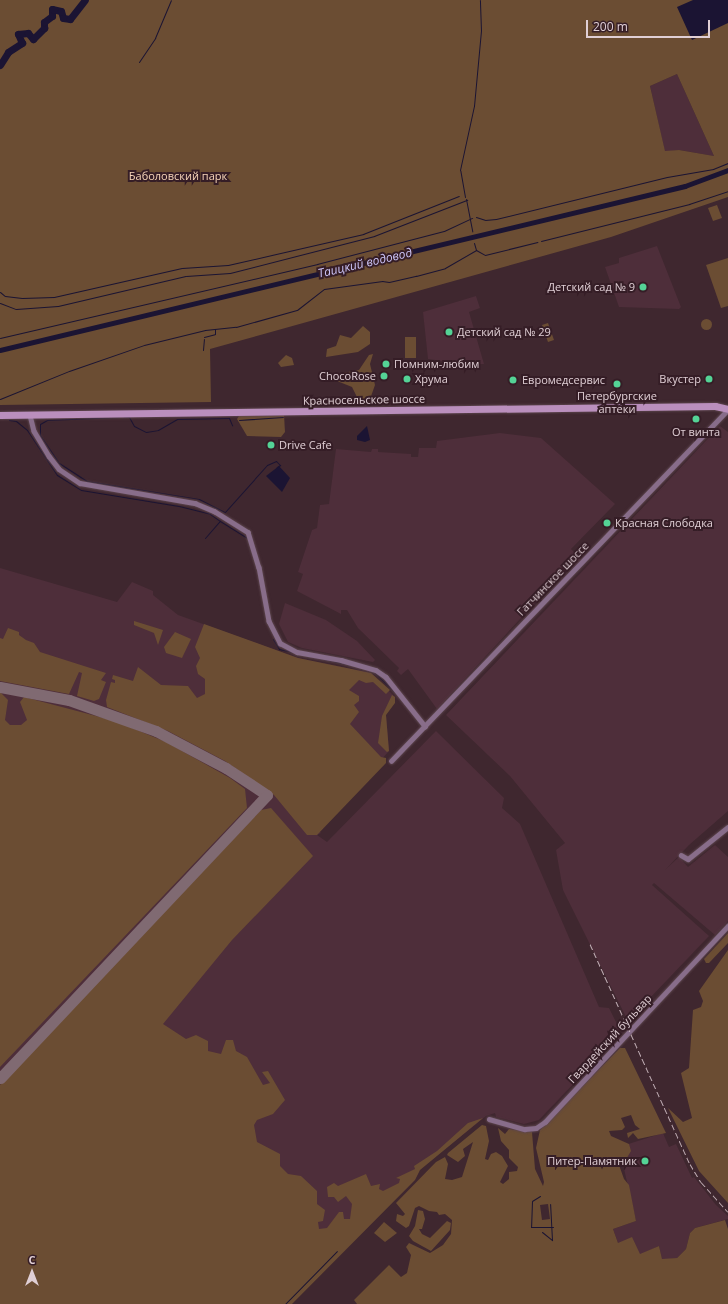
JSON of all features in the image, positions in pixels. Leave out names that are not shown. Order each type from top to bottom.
[{"type":"main road","name":"Красносельское шоссе","points":[[0,415],[715,406],[728,410]]},
{"type":"street","name":"Гатчинское шоссе","points":[[391,761],[728,410]]},
{"type":"street","points":[[30,415],[34,431],[49,456],[59,469],[80,483],[195,503],[214,511],[248,532],[259,567],[270,621],[280,643],[297,652],[341,660],[376,670],[386,677],[425,726]]},
{"type":"street","points":[[681,855],[688,859],[728,827]]},
{"type":"street","name":"Гвардейский бульвар","points":[[489,1119],[525,1129],[536,1128],[545,1122],[728,926]]},
{"type":"shaded area","points":[[693,0],[728,0],[728,23],[692,40],[677,7]]},
{"type":"shaded area","points":[[677,74],[714,156],[679,150],[665,152],[650,86]]},
{"type":"shaded area","name":"Детский сад № 9","points":[[657,246],[681,307],[679,309],[619,307],[605,267],[619,263],[619,258]]},
{"type":"shaded area","name":"Детский сад № 29","points":[[476,296],[480,308],[469,312],[484,364],[442,364],[442,361],[428,359],[423,312]]},
{"type":"shaded area","points":[[367,426],[370,440],[365,442],[357,440],[357,436]]},
{"type":"shaded area","points":[[720,426],[728,432],[728,811],[689,845],[665,870],[679,857],[688,867],[715,845],[728,857],[728,921],[715,935],[654,883],[652,885],[709,936],[628,1021],[563,890],[556,850],[565,843],[510,776],[446,715]]},
{"type":"shaded area","points":[[500,433],[541,438],[615,504],[571,549],[581,559],[572,568],[569,566],[437,709],[408,669],[401,675],[397,671],[399,668],[358,628],[347,610],[341,610],[341,614],[297,591],[303,574],[298,572],[312,530],[317,528],[320,505],[329,504],[336,449],[371,452],[372,449],[378,449],[378,452],[411,454],[411,457],[418,457],[419,448],[436,448],[437,441]]},
{"type":"shaded area","points":[[279,466],[290,478],[282,492],[266,476]]},
{"type":"shaded area","points":[[0,568],[117,602],[132,582],[153,591],[153,595],[178,615],[298,658],[371,673],[395,697],[386,715],[389,751],[318,829],[321,833],[317,835],[327,842],[436,731],[504,798],[502,808],[520,824],[599,1007],[609,1008],[620,1030],[616,1038],[575,1073],[578,1079],[539,1120],[524,1124],[496,1117],[495,1113],[486,1116],[283,1280],[0,1304]]},
{"type":"shaded area","points":[[285,603],[326,620],[357,641],[375,660],[373,662],[302,648],[288,642],[279,624]]},
{"type":"shaded area","points":[[663,1133],[669,1147],[676,1144],[692,1178],[694,1177],[716,1205],[728,1216],[728,1219],[695,1228],[690,1233],[686,1249],[677,1258],[662,1260],[659,1246],[640,1255],[618,1243],[613,1229],[636,1221],[619,1147]]},
{"type":"green space","name":"Баболовский парк","points":[[0,0],[728,0],[728,197],[611,237],[210,349],[211,402],[0,405]],"holes":[[[677,74],[714,156],[679,150],[665,151],[650,86]]]},
{"type":"green space","points":[[717,205],[722,218],[713,221],[708,208]]},
{"type":"green space","points":[[728,258],[728,306],[721,308],[706,265]]},
{"type":"green space","points":[[706,318],[710,320],[712,324],[710,328],[706,330],[702,328],[700,324],[702,320]]},
{"type":"green space","points":[[548,323],[554,340],[548,342],[542,325]]},
{"type":"green space","points":[[363,326],[370,332],[370,344],[358,352],[326,357],[327,349],[336,346],[340,335],[351,338]]},
{"type":"green space","points":[[405,337],[416,337],[416,358],[405,358]]},
{"type":"green space","points":[[373,354],[370,364],[375,385],[369,402],[364,404],[358,399],[352,387],[332,379],[337,374],[359,370],[369,355]]},
{"type":"green space","points":[[286,355],[292,358],[294,365],[281,367],[278,363]]},
{"type":"green space","points":[[284,415],[285,432],[281,437],[247,436],[237,419],[239,416]]},
{"type":"green space","points":[[134,621],[163,630],[158,645],[154,633],[134,625]]},
{"type":"green space","points":[[204,624],[298,658],[371,673],[390,690],[386,694],[373,682],[366,683],[359,680],[349,690],[359,696],[359,701],[354,705],[359,712],[350,724],[381,757],[386,758],[386,763],[317,835],[307,835],[274,795],[225,761],[168,731],[107,707],[106,700],[111,682],[115,683],[115,680],[112,679],[113,675],[133,681],[138,667],[161,685],[188,686],[197,698],[205,694],[205,679],[198,674],[196,666],[200,658],[195,647]]},
{"type":"green space","points":[[8,628],[19,632],[19,635],[34,643],[40,652],[106,673],[101,680],[106,682],[99,699],[94,701],[77,696],[82,673],[79,672],[69,694],[0,681],[0,638],[3,639]]},
{"type":"green space","points":[[175,632],[191,639],[182,658],[166,653],[164,647]]},
{"type":"green space","points":[[0,692],[8,700],[5,720],[10,725],[21,725],[27,720],[20,702],[24,697],[115,721],[166,742],[230,778],[245,789],[247,808],[0,1067]]},
{"type":"green space","points":[[392,695],[395,697],[395,703],[386,715],[389,751],[387,752],[378,743],[382,716]]},
{"type":"green space","points":[[271,808],[313,856],[232,940],[163,1024],[186,1039],[196,1035],[208,1041],[208,1051],[221,1054],[226,1040],[233,1040],[236,1051],[247,1057],[263,1085],[270,1083],[262,1072],[268,1071],[285,1100],[273,1114],[257,1120],[254,1125],[257,1142],[280,1154],[280,1166],[288,1174],[301,1176],[317,1191],[317,1204],[325,1210],[323,1221],[318,1222],[319,1229],[327,1228],[339,1212],[343,1212],[344,1219],[350,1219],[352,1204],[346,1196],[338,1202],[334,1197],[328,1197],[327,1187],[334,1183],[338,1186],[366,1174],[371,1186],[380,1184],[379,1189],[383,1191],[399,1183],[400,1179],[396,1178],[415,1169],[414,1166],[437,1151],[468,1123],[483,1118],[420,1170],[415,1180],[292,1304],[0,1304],[0,1085],[261,810]]},
{"type":"green space","points":[[728,933],[728,943],[709,963],[706,963],[704,959]]},
{"type":"green space","points":[[728,950],[728,1203],[699,1171],[668,1108],[683,1122],[692,1118],[681,1073],[689,1068],[693,1010],[701,1007],[703,1001],[699,991]]},
{"type":"green space","points":[[620,1048],[625,1048],[666,1133],[638,1139],[633,1133],[628,1138],[627,1133],[640,1129],[635,1125],[631,1115],[621,1118],[625,1127],[622,1130],[609,1131],[611,1136],[629,1144],[631,1151],[625,1161],[619,1165],[624,1179],[629,1185],[636,1221],[613,1229],[618,1243],[632,1237],[640,1254],[659,1246],[662,1259],[677,1258],[686,1249],[690,1233],[695,1228],[725,1220],[728,1229],[728,1304],[357,1304],[354,1300],[389,1265],[401,1277],[407,1273],[411,1255],[406,1247],[409,1243],[430,1253],[443,1245],[451,1234],[452,1220],[445,1214],[439,1215],[437,1212],[429,1211],[419,1206],[415,1208],[409,1226],[406,1228],[396,1221],[397,1214],[403,1216],[405,1214],[396,1203],[436,1162],[445,1157],[448,1164],[445,1179],[452,1180],[462,1177],[473,1142],[463,1149],[465,1156],[458,1162],[447,1155],[482,1125],[486,1126],[489,1141],[485,1159],[488,1160],[491,1154],[496,1152],[502,1156],[508,1166],[500,1182],[503,1184],[509,1179],[509,1172],[517,1171],[518,1167],[509,1158],[509,1150],[501,1141],[498,1128],[505,1134],[509,1129],[532,1132],[535,1169],[543,1186],[544,1182],[536,1148],[540,1130]],"holes":[[[548,1204],[550,1219],[542,1220],[540,1205]]]},
{"type":"green space","points":[[418,1210],[423,1211],[425,1219],[422,1229],[419,1229],[422,1234],[430,1238],[447,1221],[451,1223],[450,1230],[431,1251],[413,1241],[409,1236],[415,1226]]},
{"type":"green space","points":[[384,1222],[397,1233],[385,1242],[374,1233]]},
{"type":"waterway","points":[[0,65],[8,52],[22,43],[18,34],[28,33],[33,39],[44,28],[44,22],[52,16],[52,9],[61,11],[63,18],[70,19],[85,0]]},
{"type":"waterway","points":[[139,62],[155,38],[171,0]]},
{"type":"waterway","points":[[465,197],[460,170],[474,106],[481,31],[480,0]]},
{"type":"waterway","points":[[476,217],[485,220],[496,219],[667,177],[713,169],[728,163]]},
{"type":"waterway","name":"Таицкий водовод","points":[[0,350],[685,186],[728,170]]},
{"type":"waterway","points":[[541,241],[689,204],[728,191]]},
{"type":"waterway","points":[[0,292],[5,296],[22,298],[54,297],[182,268],[228,265],[363,234],[459,196]]},
{"type":"waterway","points":[[466,199],[472,231]]},
{"type":"waterway","points":[[0,303],[16,309],[58,306],[186,276],[230,273],[374,236],[467,200]]},
{"type":"waterway","points":[[0,338],[317,264],[444,231],[472,218]]},
{"type":"waterway","points":[[474,243],[476,250],[485,255],[537,242]]},
{"type":"waterway","points":[[0,399],[69,371],[144,345],[205,330],[236,327],[297,310],[324,289],[382,281],[389,282],[445,268],[476,250]]},
{"type":"waterway","points":[[204,337],[215,334],[215,329]]},
{"type":"waterway","points":[[203,350],[204,339]]},
{"type":"waterway","points":[[119,417],[47,420],[40,424],[40,435],[59,463],[87,481],[199,499],[225,512],[267,465],[276,461],[280,465],[277,467]]},
{"type":"waterway","points":[[124,417],[129,417],[134,426],[146,432],[158,430],[177,419],[229,418],[232,425]]},
{"type":"waterway","points":[[239,420],[283,417]]},
{"type":"waterway","points":[[9,420],[16,421],[27,430],[57,475],[81,490],[179,506],[210,514],[220,521]]},
{"type":"waterway","points":[[205,538],[220,521],[247,538]]},
{"type":"waterway","points":[[273,639],[279,649],[350,665]]},
{"type":"waterway","points":[[374,672],[395,692]]},
{"type":"waterway","points":[[540,1196],[532,1201],[531,1227],[553,1227]]},
{"type":"waterway","points":[[542,1232],[552,1240],[550,1204]]},
{"type":"waterway","points":[[285,1304],[337,1251]]},
{"type":"taxiway","points":[[0,687],[69,700],[156,731],[226,768],[267,795],[0,1078]]},
{"type":"railway","points":[[590,944],[690,1164],[701,1182],[728,1212]]},
{"type":"place","name":"Детский сад № 9","points":[[643,287]]},
{"type":"place","name":"Детский сад № 29","points":[[449,332]]},
{"type":"place","name":"Помним-любим","points":[[386,364]]},
{"type":"place","name":"ChocoRose","points":[[384,376]]},
{"type":"place","name":"Хрума","points":[[407,379]]},
{"type":"place","name":"Вкустер","points":[[709,379]]},
{"type":"place","name":"Евромедсервис","points":[[513,380]]},
{"type":"place","name":"Петербургские аптеки","points":[[617,384]]},
{"type":"place","name":"От винта","points":[[696,419]]},
{"type":"place","name":"Drive Cafe","points":[[271,445]]},
{"type":"place","name":"Красная Слободка","points":[[607,523]]},
{"type":"place","name":"Питер-Памятник","points":[[645,1161]]}]
